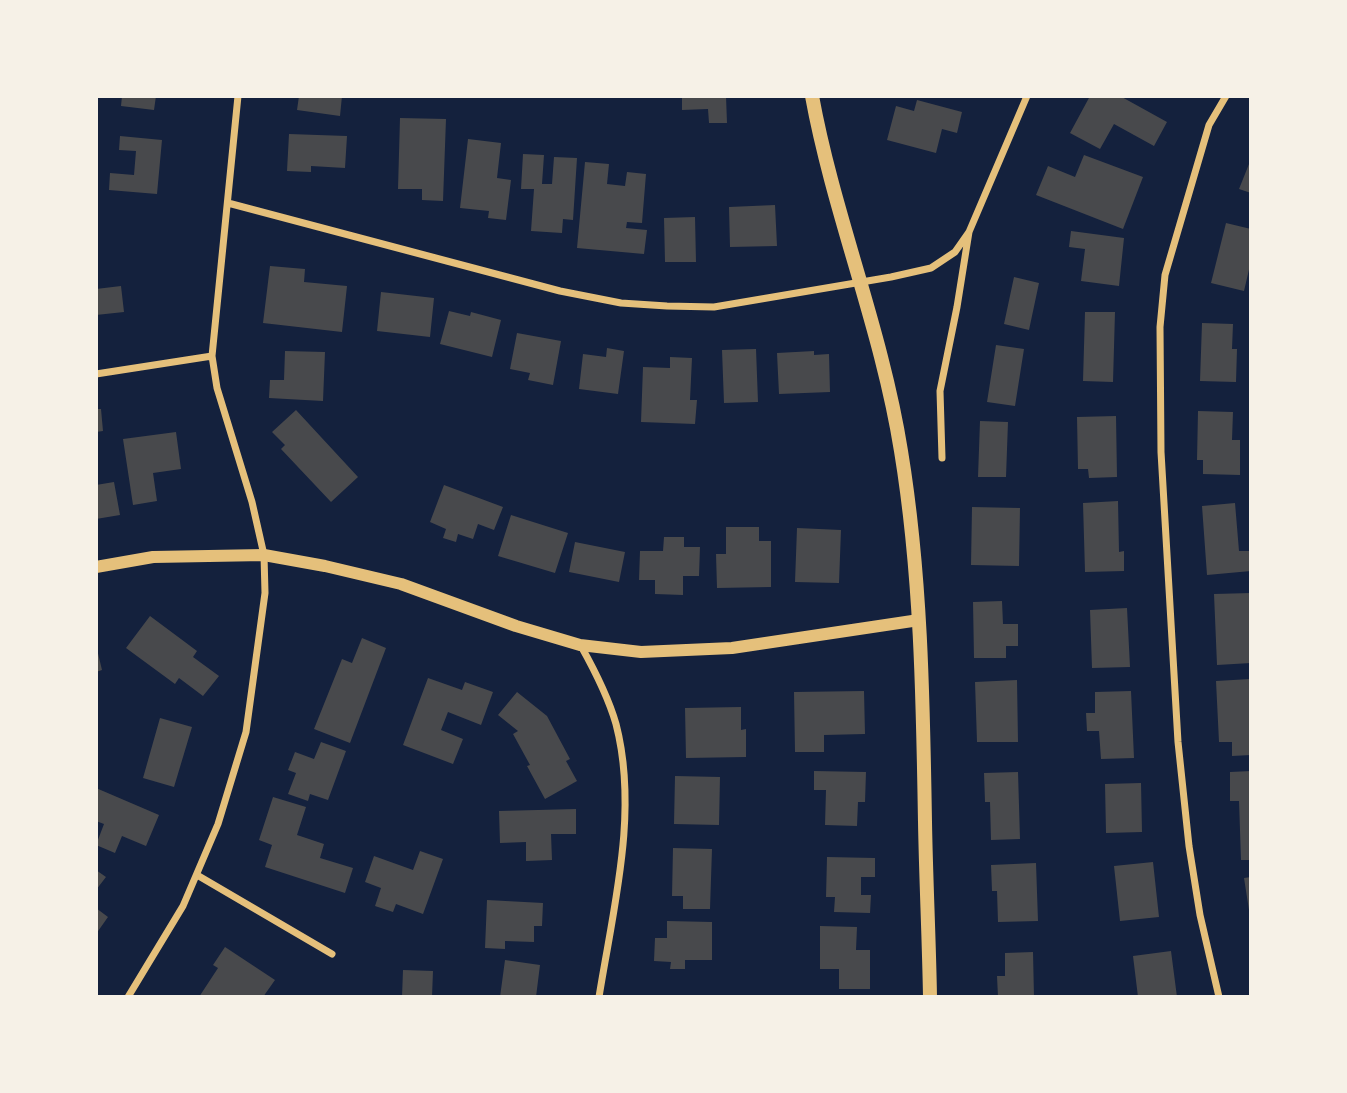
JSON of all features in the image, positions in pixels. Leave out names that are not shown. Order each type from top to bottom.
[{"type":"main road","points":[[811,96],[836,198],[881,355],[902,452],[913,534],[924,715],[930,997]]},
{"type":"street","points":[[128,997],[183,906],[218,824],[246,732],[265,593],[264,555],[252,502],[217,388],[212,356],[239,96]]},
{"type":"street","points":[[228,203],[560,291],[621,303],[714,307],[931,268],[955,252],[969,232],[1027,96]]},
{"type":"street","points":[[1219,997],[1200,915],[1189,846],[1178,742],[1161,452],[1160,327],[1165,275],[1209,125],[1226,96]]},
{"type":"street","points":[[942,458],[940,391],[969,232]]},
{"type":"street","points":[[96,374],[212,356]]},
{"type":"street","points":[[96,567],[152,557],[264,555],[401,584],[516,626],[580,645],[641,652],[732,648],[919,620]]},
{"type":"street","points":[[580,645],[603,687],[623,760],[625,816],[599,997]]},
{"type":"street","points":[[197,875],[332,954]]},
{"type":"building","points":[[122,96],[156,96],[154,110],[121,106]]},
{"type":"building","points":[[299,96],[342,96],[340,116],[297,110]]},
{"type":"building","points":[[682,96],[726,96],[727,123],[709,123],[708,109],[682,110]]},
{"type":"building","points":[[1090,96],[1120,96],[1167,122],[1154,146],[1114,124],[1100,149],[1070,133]]},
{"type":"building","points":[[917,100],[962,112],[957,133],[942,129],[936,153],[887,140],[896,106],[914,111]]},
{"type":"building","points":[[400,118],[446,119],[443,201],[422,200],[422,189],[398,189]]},
{"type":"building","points":[[289,134],[347,136],[345,168],[311,166],[311,172],[287,171]]},
{"type":"building","points":[[120,136],[162,140],[157,194],[109,190],[110,173],[134,175],[136,151],[119,150]]},
{"type":"building","points":[[468,139],[501,143],[497,178],[511,180],[506,220],[488,218],[489,211],[460,208]]},
{"type":"building","points":[[523,154],[544,155],[542,184],[552,184],[554,157],[577,158],[573,220],[563,219],[562,233],[531,231],[534,189],[521,189]]},
{"type":"building","points":[[1084,155],[1143,177],[1123,229],[1036,195],[1048,166],[1075,177]]},
{"type":"building","points":[[1251,159],[1251,193],[1239,189]]},
{"type":"building","points":[[585,162],[609,164],[607,184],[625,186],[627,172],[646,174],[642,223],[627,222],[626,228],[647,230],[644,254],[577,248]]},
{"type":"building","points":[[775,205],[777,246],[730,247],[729,207]]},
{"type":"building","points":[[695,217],[696,262],[665,262],[664,218]]},
{"type":"building","points":[[1226,223],[1251,229],[1251,261],[1244,291],[1211,283]]},
{"type":"building","points":[[1071,231],[1124,238],[1119,286],[1081,281],[1085,249],[1069,247]]},
{"type":"building","points":[[270,266],[305,269],[304,282],[347,286],[342,332],[263,323]]},
{"type":"building","points":[[1014,277],[1039,283],[1029,330],[1004,324]]},
{"type":"building","points":[[121,286],[124,312],[96,315],[96,289]]},
{"type":"building","points":[[381,292],[434,298],[430,337],[377,331]]},
{"type":"building","points":[[449,311],[470,316],[471,312],[501,320],[492,357],[440,344]]},
{"type":"building","points":[[1085,312],[1115,312],[1113,382],[1083,381]]},
{"type":"building","points":[[1202,323],[1233,324],[1232,349],[1237,349],[1236,382],[1200,381]]},
{"type":"building","points":[[517,333],[561,341],[553,385],[528,380],[530,373],[510,369]]},
{"type":"building","points":[[996,345],[1024,349],[1015,406],[987,402]]},
{"type":"building","points":[[607,348],[624,351],[618,394],[579,389],[583,354],[606,357]]},
{"type":"building","points":[[756,349],[758,402],[724,403],[722,350]]},
{"type":"building","points":[[285,351],[325,352],[323,401],[269,398],[270,380],[284,380]]},
{"type":"building","points":[[814,351],[814,355],[829,354],[830,392],[779,394],[777,353]]},
{"type":"building","points":[[670,357],[692,358],[690,400],[697,400],[695,424],[641,422],[643,367],[670,368]]},
{"type":"building","points":[[96,409],[101,409],[103,431],[96,432]]},
{"type":"building","points":[[296,410],[358,477],[331,502],[281,449],[285,445],[272,432]]},
{"type":"building","points":[[1198,411],[1233,412],[1232,440],[1240,440],[1240,475],[1203,474],[1203,460],[1197,460]]},
{"type":"building","points":[[1116,416],[1117,477],[1089,478],[1088,469],[1078,469],[1077,417]]},
{"type":"building","points":[[980,421],[1008,422],[1006,477],[978,477]]},
{"type":"building","points":[[176,432],[181,469],[153,473],[157,501],[133,505],[123,439]]},
{"type":"building","points":[[114,482],[120,515],[96,519],[96,485]]},
{"type":"building","points":[[444,485],[503,507],[494,530],[478,524],[473,539],[458,534],[456,542],[443,538],[446,529],[430,522]]},
{"type":"building","points":[[1118,501],[1119,552],[1124,551],[1124,571],[1085,572],[1083,503]]},
{"type":"building","points":[[1235,503],[1239,551],[1251,551],[1251,571],[1207,575],[1202,506]]},
{"type":"building","points":[[972,507],[1020,508],[1019,566],[971,565]]},
{"type":"building","points":[[511,515],[568,533],[555,573],[498,556]]},
{"type":"building","points":[[726,527],[759,527],[759,541],[771,541],[771,587],[717,588],[716,554],[726,554]]},
{"type":"building","points":[[797,528],[841,530],[839,583],[795,582]]},
{"type":"building","points":[[664,537],[684,537],[684,547],[700,547],[699,576],[683,576],[683,595],[655,594],[655,580],[639,580],[640,551],[663,551]]},
{"type":"building","points":[[575,542],[625,552],[619,582],[569,572]]},
{"type":"building","points":[[1251,593],[1251,663],[1217,665],[1214,594]]},
{"type":"building","points":[[1002,601],[1003,624],[1018,624],[1018,646],[1006,646],[1006,658],[974,658],[973,602]]},
{"type":"building","points":[[1127,608],[1130,667],[1092,668],[1090,610]]},
{"type":"building","points":[[150,616],[197,651],[193,657],[219,676],[203,696],[179,678],[175,684],[126,648]]},
{"type":"building","points":[[362,638],[386,648],[350,743],[314,729],[342,659],[352,663]]},
{"type":"building","points":[[96,645],[102,670],[96,672]]},
{"type":"building","points":[[428,678],[462,690],[465,682],[493,692],[481,725],[448,712],[441,730],[463,739],[453,764],[403,745]]},
{"type":"building","points":[[1250,679],[1251,755],[1232,756],[1232,742],[1219,742],[1216,681]]},
{"type":"building","points":[[1017,680],[1018,742],[977,742],[975,682]]},
{"type":"building","points":[[864,691],[865,734],[824,735],[824,752],[795,752],[794,692]]},
{"type":"building","points":[[1131,691],[1134,758],[1101,759],[1099,731],[1087,731],[1086,713],[1095,713],[1095,692]]},
{"type":"building","points":[[517,692],[547,716],[570,759],[566,761],[577,781],[545,799],[513,734],[518,731],[498,715]]},
{"type":"building","points":[[741,707],[741,730],[746,729],[746,757],[686,758],[685,708]]},
{"type":"building","points":[[160,718],[192,727],[174,787],[143,778]]},
{"type":"building","points":[[321,742],[346,751],[328,800],[310,794],[308,801],[288,794],[296,773],[288,770],[295,752],[314,759]]},
{"type":"building","points":[[814,771],[866,772],[865,802],[858,802],[857,826],[825,825],[826,790],[814,790]]},
{"type":"building","points":[[1251,771],[1251,860],[1241,860],[1239,801],[1230,801],[1230,772]]},
{"type":"building","points":[[1018,772],[1020,839],[991,840],[990,802],[985,802],[984,773]]},
{"type":"building","points":[[675,776],[720,777],[719,825],[674,824]]},
{"type":"building","points":[[1141,783],[1142,832],[1106,833],[1105,784]]},
{"type":"building","points":[[96,788],[159,815],[146,846],[122,836],[115,853],[96,845],[104,824],[96,821]]},
{"type":"building","points":[[273,797],[306,807],[297,835],[324,844],[320,858],[353,868],[345,893],[265,867],[272,845],[259,840]]},
{"type":"building","points":[[576,809],[576,834],[551,834],[552,860],[526,861],[526,842],[500,843],[499,811]]},
{"type":"building","points":[[673,848],[712,849],[710,909],[683,909],[683,896],[672,896]]},
{"type":"building","points":[[420,851],[443,859],[423,914],[396,904],[393,912],[375,906],[381,888],[365,882],[374,856],[413,870]]},
{"type":"building","points":[[827,857],[875,858],[875,877],[861,877],[861,895],[871,895],[870,913],[834,912],[835,897],[826,897]]},
{"type":"building","points":[[1153,862],[1159,917],[1120,921],[1114,866]]},
{"type":"building","points":[[1036,863],[1038,921],[998,922],[997,891],[992,891],[991,865]]},
{"type":"building","points":[[96,870],[106,877],[96,890]]},
{"type":"building","points":[[1251,877],[1251,910],[1249,910],[1244,878]]},
{"type":"building","points":[[487,900],[543,903],[542,926],[534,926],[534,942],[505,941],[505,949],[485,948]]},
{"type":"building","points":[[96,908],[108,917],[96,934]]},
{"type":"building","points":[[667,921],[712,922],[712,960],[685,960],[685,969],[670,969],[671,962],[654,961],[655,938],[667,938]]},
{"type":"building","points":[[820,926],[857,927],[856,950],[870,950],[870,989],[839,989],[839,969],[820,969]]},
{"type":"building","points":[[225,947],[275,980],[263,997],[199,997],[218,968],[213,965]]},
{"type":"building","points":[[1171,951],[1177,997],[1138,997],[1133,956]]},
{"type":"building","points":[[1033,952],[1034,997],[998,997],[997,976],[1005,976],[1005,953]]},
{"type":"building","points":[[505,960],[540,965],[536,997],[500,997]]},
{"type":"building","points":[[403,970],[433,971],[432,997],[402,997]]}]
